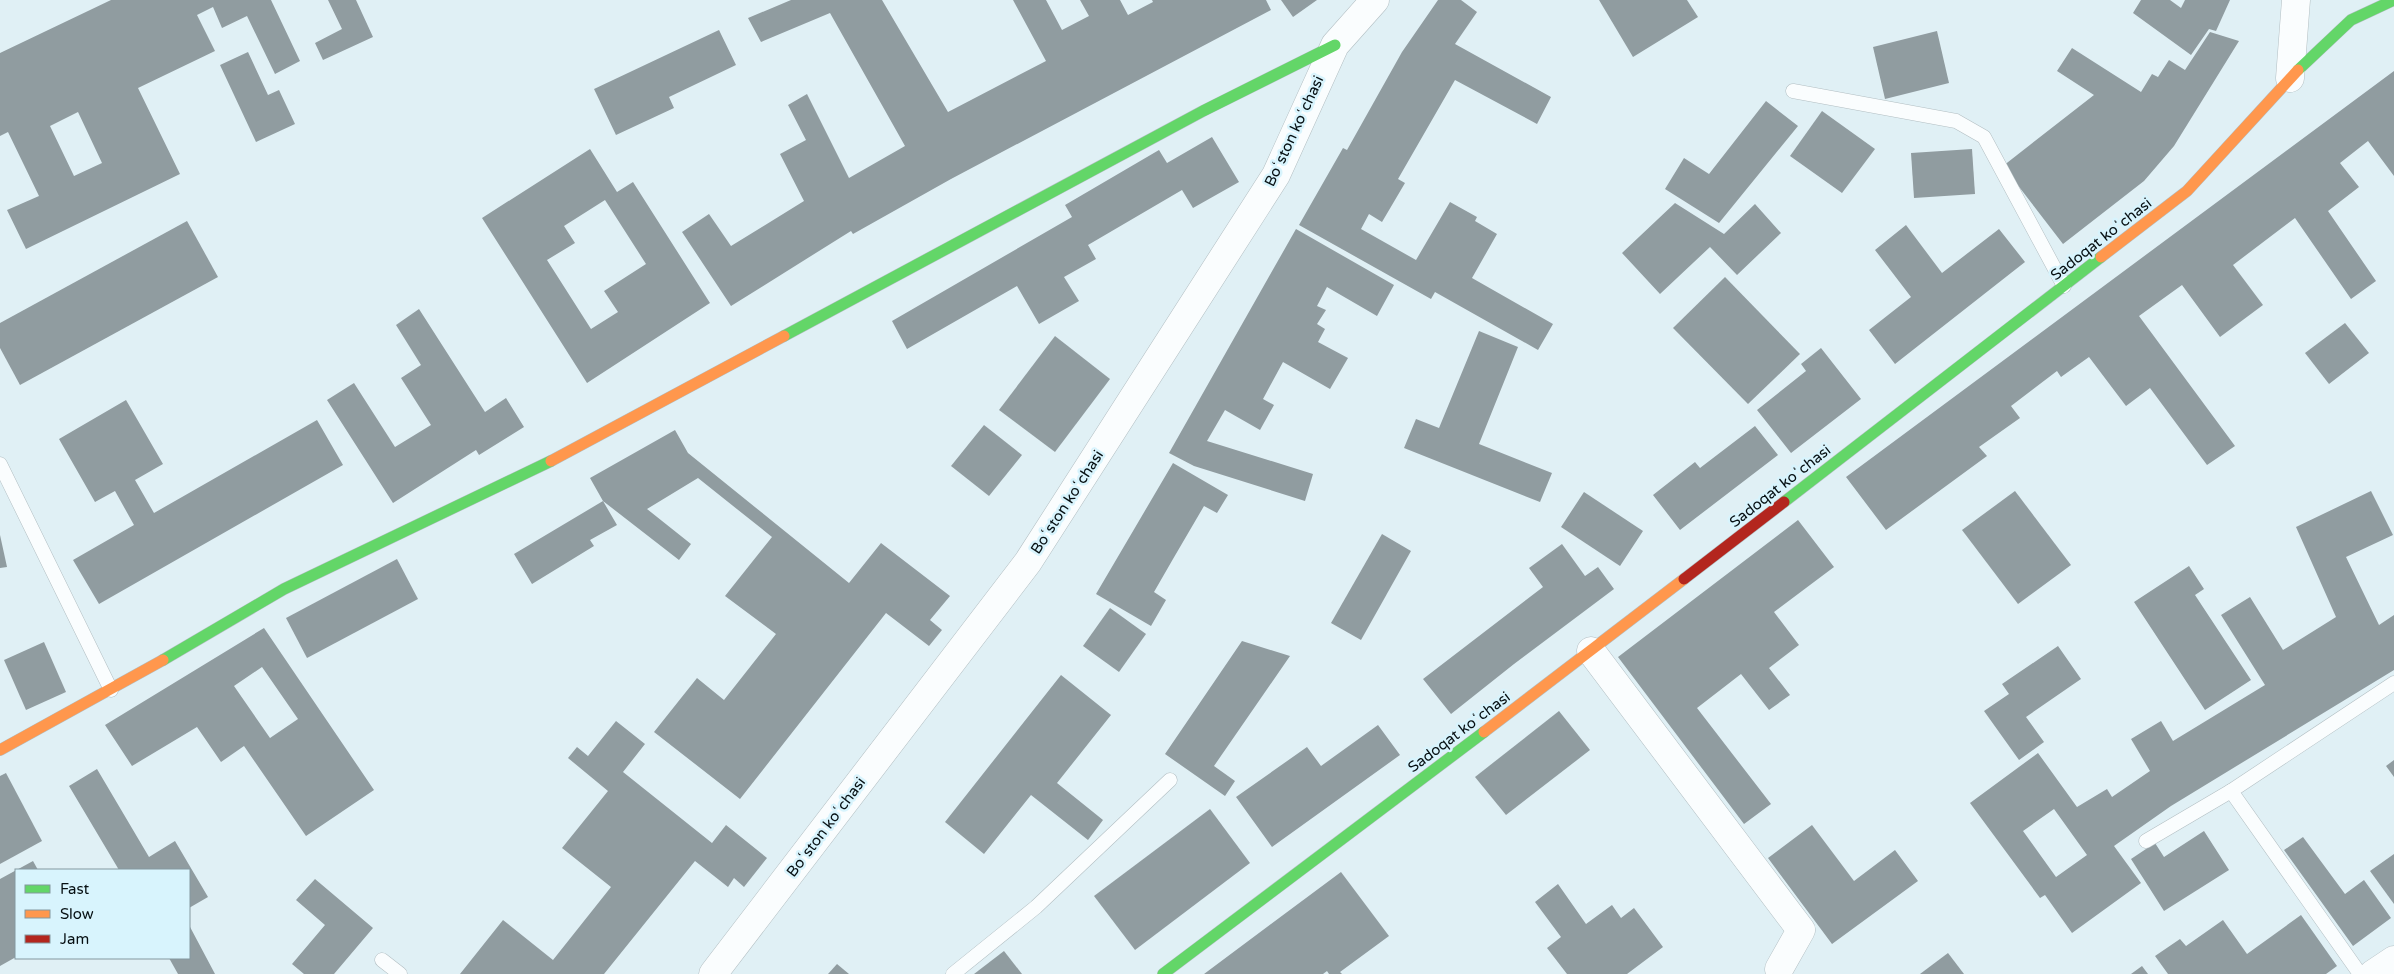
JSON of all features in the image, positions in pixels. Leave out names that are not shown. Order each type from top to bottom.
[{"type":"street","name":"Boʻston koʻchasi","points":[[713,974],[1028,562],[1276,174],[1335,44],[1375,0]]},
{"type":"street","points":[[2290,78],[2296,0]]},
{"type":"street","name":"Sadoqat koʻchasi","points":[[1163,974],[1591,651],[2188,191],[2290,78],[2352,20],[2394,0]]},
{"type":"street","points":[[0,750],[111,690],[284,589],[520,477],[1204,111],[1335,44]]},
{"type":"street","points":[[1591,651],[1800,930],[1778,972]]},
{"type":"street","points":[[2374,974],[2394,960]]},
{"type":"lane","points":[[1793,91],[1956,121],[1984,137],[2064,286]]},
{"type":"lane","points":[[0,464],[111,690]]},
{"type":"lane","points":[[2146,841],[2231,791],[2394,683]]},
{"type":"lane","points":[[954,974],[1036,907],[1170,780]]},
{"type":"lane","points":[[2231,791],[2360,974]]},
{"type":"lane","points":[[382,960],[400,974]]},
{"type":"building","points":[[111,0],[271,0],[300,61],[275,74],[247,16],[222,28],[213,7],[197,15],[215,51],[138,88],[180,174],[26,249],[7,210],[39,196],[8,132],[0,136],[0,53]],"holes":[[[78,112],[102,163],[74,176],[50,126]]]},
{"type":"building","points":[[328,0],[356,0],[373,37],[323,60],[315,43],[342,29]]},
{"type":"building","points":[[791,0],[882,0],[948,112],[1046,61],[1013,0],[1046,0],[1062,30],[1089,16],[1080,0],[1120,0],[1128,15],[1153,2],[1152,0],[1266,0],[1271,10],[951,179],[853,234],[851,231],[731,306],[682,232],[709,214],[731,246],[804,201],[780,154],[806,140],[788,105],[807,94],[849,178],[905,146],[830,13],[761,42],[748,18]]},
{"type":"building","points":[[1281,0],[1317,0],[1293,17]]},
{"type":"building","points":[[1438,0],[1461,0],[1477,12],[1455,44],[1551,97],[1537,124],[1455,80],[1398,179],[1405,183],[1382,222],[1369,214],[1361,229],[1416,260],[1450,202],[1477,217],[1475,221],[1497,234],[1472,278],[1553,324],[1538,350],[1435,292],[1431,299],[1299,225],[1343,148],[1347,150],[1402,52]]},
{"type":"building","points":[[1599,0],[1687,0],[1698,17],[1633,57]]},
{"type":"building","points":[[2141,0],[2170,0],[2181,8],[2185,0],[2230,0],[2216,31],[2209,29],[2191,55],[2133,13]]},
{"type":"building","points":[[719,30],[736,65],[669,97],[674,108],[616,135],[594,89]]},
{"type":"building","points":[[1937,31],[1949,83],[1885,99],[1873,47]]},
{"type":"building","points":[[2210,32],[2239,41],[2174,146],[2144,181],[2063,244],[2003,166],[2094,95],[2057,71],[2072,48],[2141,92],[2152,74],[2158,77],[2169,60],[2185,70]]},
{"type":"building","points":[[248,52],[268,95],[279,90],[295,124],[256,142],[220,65]]},
{"type":"building","points":[[2394,71],[2394,176],[2368,141],[2340,163],[2359,187],[2328,211],[2376,281],[2351,299],[2295,218],[2233,265],[2263,305],[2220,337],[2182,285],[2139,316],[2235,446],[2207,465],[2150,388],[2126,406],[2089,357],[2061,377],[2057,371],[2011,406],[2020,418],[1979,447],[1987,456],[1886,530],[1846,477]]},
{"type":"building","points":[[1766,101],[1798,126],[1719,223],[1665,189],[1684,158],[1709,174]]},
{"type":"building","points":[[1822,111],[1875,149],[1842,193],[1790,156]]},
{"type":"building","points":[[1212,137],[1239,182],[1193,208],[1182,190],[1088,245],[1096,259],[1064,277],[1079,301],[1039,324],[1017,286],[907,349],[892,321],[1072,217],[1065,205],[1159,150],[1167,163]]},
{"type":"building","points":[[590,149],[617,192],[633,182],[710,303],[587,383],[482,218]],"holes":[[[605,200],[646,264],[604,291],[618,312],[591,329],[547,260],[575,243],[564,226]]]},
{"type":"building","points":[[1972,149],[1975,194],[1914,198],[1911,153]]},
{"type":"building","points":[[1675,203],[1724,234],[1755,204],[1781,233],[1737,275],[1710,247],[1660,294],[1622,253]]},
{"type":"building","points":[[187,221],[218,277],[20,385],[0,348],[0,323]]},
{"type":"building","points":[[1906,225],[1942,273],[1999,229],[2025,262],[1895,364],[1869,330],[1911,297],[1875,250]]},
{"type":"building","points":[[1296,229],[1394,285],[1377,316],[1327,287],[1317,306],[1326,310],[1317,324],[1325,329],[1318,342],[1348,358],[1330,389],[1283,362],[1263,399],[1274,405],[1260,430],[1225,410],[1207,441],[1313,474],[1305,501],[1194,466],[1169,453]]},
{"type":"building","points":[[1725,277],[1800,354],[1748,404],[1673,328]]},
{"type":"building","points":[[419,309],[485,412],[506,398],[524,427],[479,455],[476,450],[393,503],[327,400],[354,383],[395,447],[431,425],[401,378],[421,365],[396,325]]},
{"type":"building","points":[[2345,323],[2369,353],[2329,384],[2305,353]]},
{"type":"building","points":[[1479,331],[1518,347],[1479,444],[1552,473],[1540,502],[1404,448],[1416,419],[1439,428]]},
{"type":"building","points":[[1055,336],[1110,379],[1055,452],[999,410]]},
{"type":"building","points":[[1821,348],[1861,399],[1791,453],[1757,410],[1806,371],[1801,364]]},
{"type":"building","points":[[126,400],[163,464],[135,480],[154,513],[317,420],[343,465],[99,604],[73,560],[134,525],[115,491],[95,502],[59,439]]},
{"type":"building","points":[[984,425],[1022,455],[989,496],[951,466]]},
{"type":"building","points":[[1755,426],[1778,455],[1680,530],[1653,495],[1695,462],[1700,468]]},
{"type":"building","points":[[675,430],[688,453],[849,583],[881,543],[950,596],[930,620],[942,630],[929,646],[886,613],[740,799],[654,732],[697,678],[724,700],[776,634],[725,596],[772,537],[698,478],[647,509],[691,544],[679,560],[603,501],[590,478]]},
{"type":"building","points":[[1173,463],[1228,495],[1217,513],[1204,506],[1154,592],[1166,600],[1151,626],[1096,594]]},
{"type":"building","points":[[2015,491],[2071,565],[2018,604],[1962,530]]},
{"type":"building","points":[[2371,491],[2393,535],[2346,557],[2379,625],[2394,615],[2394,670],[2171,806],[2114,846],[2141,883],[2072,933],[2045,895],[2040,898],[1970,803],[2038,753],[2077,807],[2107,789],[2112,797],[2150,771],[2131,739],[2161,721],[2173,741],[2265,685],[2221,615],[2250,597],[2283,650],[2336,617],[2296,527]],"holes":[[[2054,809],[2087,855],[2056,877],[2023,831]]]},
{"type":"building","points":[[1584,492],[1643,531],[1620,566],[1561,527]]},
{"type":"building","points":[[603,501],[617,525],[590,540],[594,546],[532,584],[514,554]]},
{"type":"building","points":[[1798,520],[1834,567],[1774,612],[1799,645],[1769,668],[1790,695],[1769,710],[1741,674],[1697,708],[1771,804],[1744,824],[1618,657]]},
{"type":"building","points":[[1382,534],[1411,551],[1361,640],[1331,623]]},
{"type":"building","points":[[0,535],[7,567],[0,568]]},
{"type":"building","points":[[1562,544],[1585,576],[1598,567],[1614,589],[1451,714],[1423,679],[1543,587],[1529,568]]},
{"type":"building","points":[[397,559],[418,599],[307,658],[286,618]]},
{"type":"building","points":[[2189,566],[2204,589],[2195,595],[2251,680],[2205,710],[2134,602]]},
{"type":"building","points":[[1110,608],[1146,634],[1119,672],[1083,646]]},
{"type":"building","points":[[264,628],[374,790],[306,836],[244,746],[221,762],[197,727],[132,766],[105,725]],"holes":[[[262,667],[298,719],[270,738],[234,686]]]},
{"type":"building","points":[[1242,641],[1290,656],[1214,766],[1235,781],[1225,796],[1165,754]]},
{"type":"building","points":[[44,642],[66,692],[26,710],[4,660]]},
{"type":"building","points":[[2058,646],[2081,679],[2026,717],[2044,742],[2019,760],[1984,711],[2009,694],[2002,684]]},
{"type":"building","points":[[1061,675],[1111,715],[1057,783],[1103,820],[1088,840],[1031,795],[984,854],[945,822]]},
{"type":"building","points":[[1559,711],[1590,750],[1506,815],[1475,777]]},
{"type":"building","points":[[616,721],[645,744],[623,772],[712,843],[726,825],[767,858],[744,887],[734,878],[728,887],[695,861],[604,974],[460,974],[503,920],[553,960],[611,887],[562,848],[608,791],[568,758],[577,747],[588,756]]},
{"type":"building","points":[[1378,725],[1400,755],[1272,847],[1236,797],[1307,747],[1321,766]]},
{"type":"building","points":[[2394,760],[2394,777],[2386,766]]},
{"type":"building","points":[[97,769],[149,857],[175,841],[208,897],[190,907],[190,869],[118,869],[69,786]]},
{"type":"building","points":[[6,773],[42,841],[0,864],[0,776]]},
{"type":"building","points":[[1210,809],[1250,863],[1135,950],[1094,896]]},
{"type":"building","points":[[1812,825],[1854,881],[1895,850],[1918,881],[1832,944],[1768,858]]},
{"type":"building","points":[[2204,831],[2229,870],[2164,911],[2131,859],[2155,843],[2164,857]]},
{"type":"building","points":[[2303,837],[2345,894],[2364,880],[2391,918],[2353,946],[2284,850]]},
{"type":"building","points":[[2394,854],[2394,904],[2370,871]]},
{"type":"building","points":[[33,861],[37,869],[18,869]]},
{"type":"building","points":[[15,871],[15,958],[0,966],[0,879]]},
{"type":"building","points":[[1341,872],[1389,936],[1340,972],[1342,974],[1329,974],[1327,971],[1323,974],[1204,974]]},
{"type":"building","points":[[315,879],[373,928],[334,974],[304,974],[292,964],[325,925],[296,900]]},
{"type":"building","points":[[1558,884],[1586,924],[1612,905],[1621,918],[1634,908],[1663,947],[1627,974],[1567,974],[1547,948],[1561,937],[1535,902]]},
{"type":"building","points":[[2301,915],[2337,966],[2326,974],[2168,974],[2155,956],[2180,939],[2186,946],[2223,920],[2247,954]]},
{"type":"building","points":[[190,927],[215,974],[178,974],[170,959],[190,959]]},
{"type":"building","points":[[1004,951],[1022,974],[974,974]]},
{"type":"building","points":[[1948,953],[1964,974],[1920,974]]},
{"type":"building","points":[[837,964],[849,974],[828,974]]},
{"type":"building","points":[[2142,966],[2148,974],[2131,974]]},
{"type":"traffic: fast","points":[[2298,70],[2351,20],[2394,0]]},
{"type":"traffic: fast","points":[[784,336],[1203,111],[1335,45]]},
{"type":"traffic: fast","points":[[1784,502],[2101,257]]},
{"type":"traffic: fast","points":[[163,660],[284,589],[551,461]]},
{"type":"traffic: fast","points":[[1163,974],[1484,732]]},
{"type":"traffic: slow","points":[[2101,257],[2187,191],[2298,70]]},
{"type":"traffic: slow","points":[[551,461],[784,336]]},
{"type":"traffic: slow","points":[[1484,732],[1684,579]]},
{"type":"traffic: slow","points":[[0,750],[163,660]]},
{"type":"traffic: jam","points":[[1684,579],[1784,502]]}]
